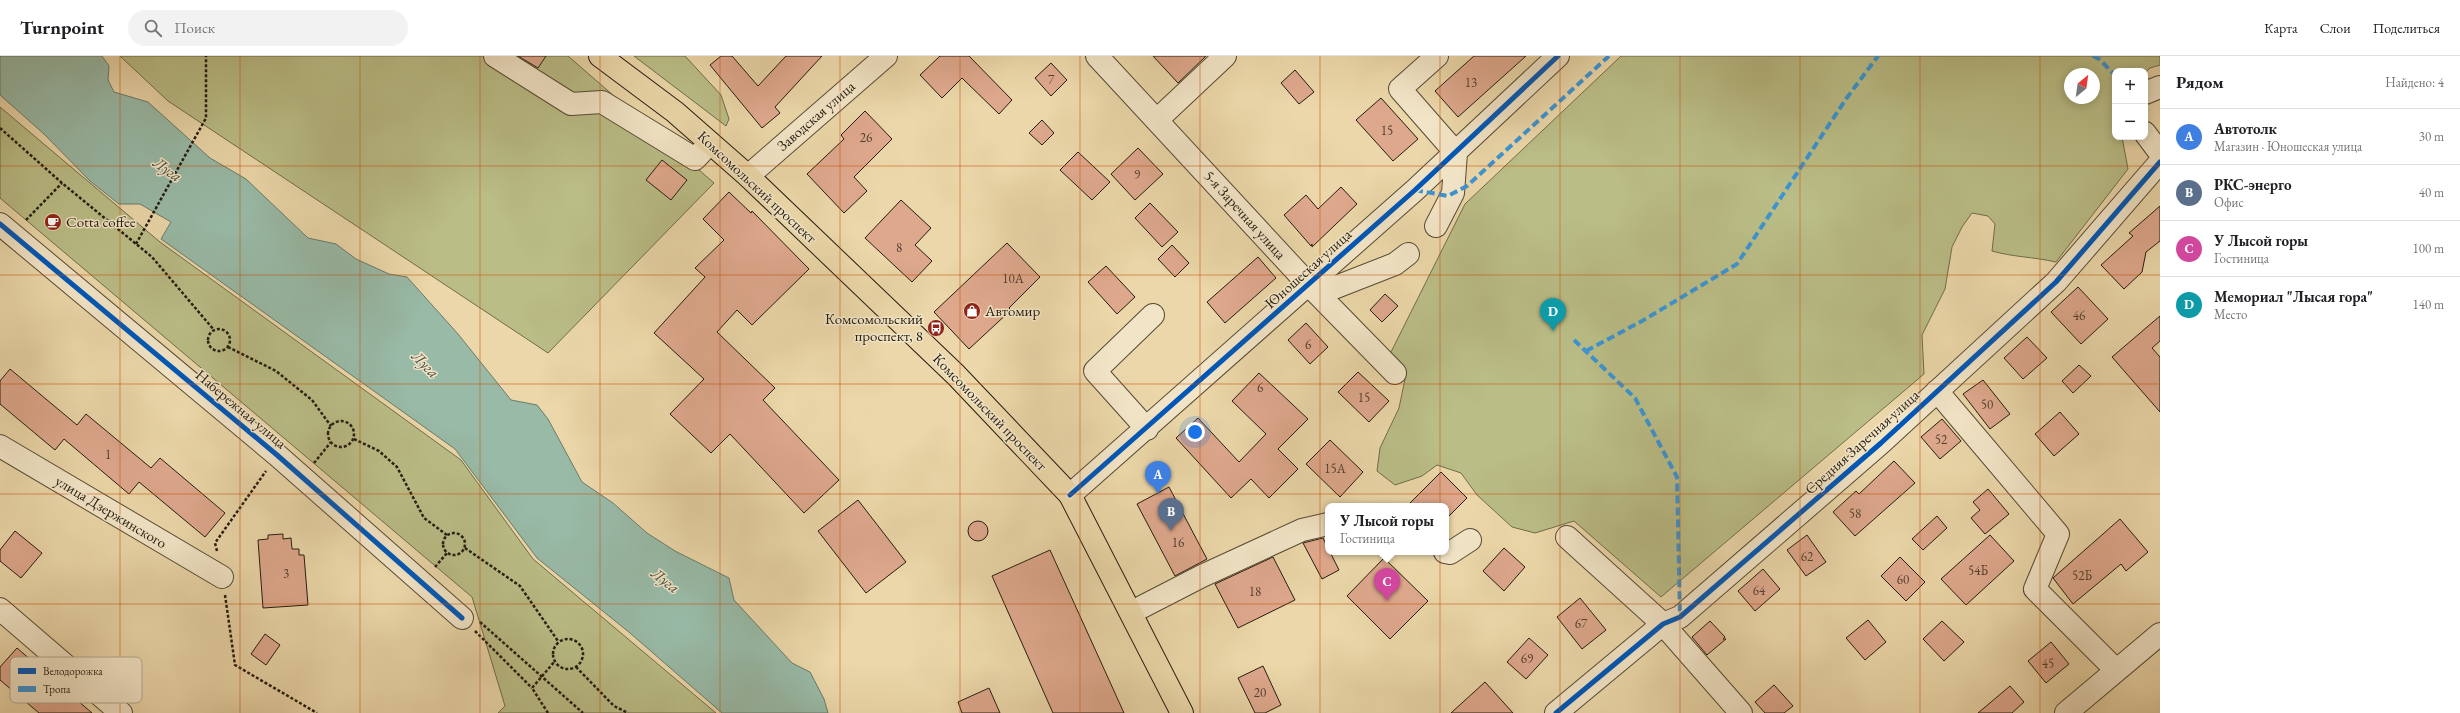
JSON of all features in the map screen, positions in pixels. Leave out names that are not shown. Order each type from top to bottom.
[{"type":"main road","name":"Комсомольский проспект","points":[[600,56],[675,112],[748,176],[956,375],[1070,495],[1132,612],[1182,713]]},
{"type":"street","points":[[496,56],[571,104],[602,102],[695,159],[710,143]]},
{"type":"street","name":"Заводская улица","points":[[748,176],[886,56]]},
{"type":"street","name":"5-я Заречная улица","points":[[1097,56],[1158,120],[1309,285],[1395,373]]},
{"type":"street","points":[[1158,120],[1225,56]]},
{"type":"street","points":[[1436,226],[1453,193],[1456,153],[1400,89],[1437,56]]},
{"type":"street","name":"Юношеская улица","points":[[1070,495],[1147,429],[1456,153],[1558,56]]},
{"type":"street","points":[[2148,92],[2160,87]]},
{"type":"street","points":[[2148,138],[2160,153]]},
{"type":"street","name":"Средняя Заречная улица","points":[[1556,713],[1663,624],[1680,617],[1881,443],[2056,282],[2160,162]]},
{"type":"street","name":"Набережная улица","points":[[0,224],[277,455],[462,618]]},
{"type":"street","points":[[1309,285],[1331,290],[1395,264],[1408,254]]},
{"type":"street","points":[[1147,429],[1095,371],[1153,315]]},
{"type":"street","points":[[1937,391],[2058,534],[2035,589],[2116,670]]},
{"type":"street","name":"улица Дзержинского","points":[[0,446],[222,577]]},
{"type":"street","points":[[1132,612],[1202,576],[1302,530],[1325,525]]},
{"type":"street","points":[[1567,537],[1663,624],[1741,713]]},
{"type":"street","points":[[1449,553],[1470,540]]},
{"type":"street","points":[[0,609],[56,657]]},
{"type":"street","points":[[2066,713],[2160,634]]},
{"type":"street","points":[[109,703],[121,713]]},
{"type":"path","points":[[136,244],[206,118],[206,56]]},
{"type":"path","points":[[0,128],[152,257],[214,330]]},
{"type":"path","points":[[221,329],[228,333],[231,340],[228,347],[223,351],[216,351],[211,347],[208,341],[209,335],[214,330],[221,329]]},
{"type":"path","points":[[228,347],[276,370],[312,400],[331,426]]},
{"type":"path","points":[[339,421],[348,422],[354,430],[354,439],[346,447],[340,447],[331,442],[328,437],[331,426],[339,421]]},
{"type":"path","points":[[354,439],[378,451],[397,467],[424,518],[447,534]]},
{"type":"path","points":[[313,465],[331,442]]},
{"type":"path","points":[[277,455],[215,543],[222,577],[235,665],[317,713]]},
{"type":"path","points":[[454,532],[459,533],[465,540],[465,548],[461,554],[454,556],[447,553],[442,542],[447,534],[454,532]]},
{"type":"path","points":[[465,548],[520,586],[558,641]]},
{"type":"path","points":[[432,570],[447,553]]},
{"type":"path","points":[[462,618],[532,688],[548,713]]},
{"type":"path","points":[[570,638],[581,646],[582,659],[576,667],[566,669],[554,661],[552,654],[558,641],[570,638]]},
{"type":"path","points":[[532,688],[554,661]]},
{"type":"path","points":[[576,667],[614,706],[628,713]]},
{"type":"green space","points":[[120,56],[568,56],[714,183],[548,353],[168,101]]},
{"type":"green space","points":[[634,56],[685,56],[721,95],[729,119],[726,126]]},
{"type":"green space","points":[[1621,56],[2160,56],[2160,65],[2148,70],[2148,68],[2112,68],[2112,140],[2123,140],[2128,169],[2056,262],[2008,255],[1992,251],[1995,224],[1988,216],[1972,213],[1962,227],[1952,247],[1945,289],[1922,335],[1924,374],[1661,597],[1574,521],[1535,533],[1512,527],[1477,495],[1461,473],[1437,465],[1422,476],[1395,485],[1377,471],[1380,448],[1399,408],[1406,374],[1388,358],[1465,204]]},
{"type":"green space","points":[[0,107],[160,242],[461,460],[533,559],[716,713],[498,713],[505,706],[472,597],[0,198]]},
{"type":"water","name":"Луга","points":[[0,56],[102,56],[109,66],[108,80],[114,92],[148,102],[210,158],[246,179],[308,238],[336,244],[356,259],[389,274],[407,277],[458,334],[511,400],[537,405],[548,419],[582,482],[613,503],[647,533],[675,551],[729,578],[734,600],[792,663],[810,672],[824,699],[828,713],[722,713],[630,633],[537,558],[455,449],[161,239],[171,222],[140,204],[119,204],[90,181],[44,134],[0,95]]},
{"type":"building","points":[[518,56],[546,56],[538,68]]},
{"type":"building","points":[[721,56],[732,56],[758,86],[786,56],[822,56],[775,107],[780,113],[762,128],[710,65]]},
{"type":"building","points":[[940,56],[969,56],[1012,100],[999,114],[962,78],[942,98],[920,75]]},
{"type":"building","points":[[1153,56],[1206,56],[1178,83]]},
{"type":"building","points":[[1474,56],[1526,56],[1458,117],[1435,91]]},
{"type":"building","points":[[1051,63],[1067,80],[1051,96],[1035,78]]},
{"type":"building","points":[[1295,70],[1314,92],[1299,104],[1281,83]]},
{"type":"building","points":[[1381,98],[1418,139],[1393,161],[1356,120]]},
{"type":"building","points":[[865,111],[892,139],[854,177],[867,191],[844,213],[807,174],[844,139],[841,135]]},
{"type":"building","points":[[1042,120],[1054,133],[1042,145],[1029,133]]},
{"type":"building","points":[[1138,148],[1163,174],[1135,200],[1111,174]]},
{"type":"building","points":[[1078,152],[1110,182],[1092,200],[1060,170]]},
{"type":"building","points":[[662,160],[687,180],[671,200],[646,180]]},
{"type":"building","points":[[1341,187],[1357,204],[1312,247],[1312,244],[1311,246],[1284,215],[1306,195],[1318,209]]},
{"type":"building","points":[[729,192],[751,213],[752,211],[809,269],[752,325],[737,310],[717,332],[775,388],[763,400],[839,480],[804,513],[730,434],[711,453],[670,414],[704,379],[654,333],[705,277],[695,268],[724,240],[703,219]]},
{"type":"building","points":[[901,200],[931,228],[915,245],[932,261],[912,282],[865,238]]},
{"type":"building","points":[[1150,203],[1178,232],[1162,247],[1135,218]]},
{"type":"building","points":[[2160,206],[2160,241],[2146,252],[2142,272],[2124,289],[2101,265],[2133,236],[2129,233]]},
{"type":"building","points":[[1007,243],[1040,277],[1009,308],[1011,310],[969,349],[934,312]]},
{"type":"building","points":[[1172,245],[1189,263],[1175,277],[1158,259]]},
{"type":"building","points":[[1258,257],[1276,278],[1225,323],[1207,302]]},
{"type":"building","points":[[1106,266],[1135,297],[1117,314],[1088,282]]},
{"type":"building","points":[[2078,287],[2108,319],[2081,344],[2051,312]]},
{"type":"building","points":[[1385,294],[1398,306],[1382,322],[1370,310]]},
{"type":"building","points":[[2160,316],[2160,341],[2152,348],[2160,357],[2160,412],[2112,357]]},
{"type":"building","points":[[1306,323],[1328,347],[1310,364],[1288,340]]},
{"type":"building","points":[[2027,337],[2047,358],[2023,379],[2004,358]]},
{"type":"building","points":[[2079,365],[2091,376],[2073,393],[2062,381]]},
{"type":"building","points":[[10,369],[77,425],[86,414],[151,468],[160,458],[225,513],[205,537],[139,482],[129,494],[64,439],[55,450],[0,404],[0,381]]},
{"type":"building","points":[[1358,372],[1389,401],[1369,422],[1338,392]]},
{"type":"building","points":[[1259,373],[1308,419],[1278,449],[1298,469],[1269,498],[1251,479],[1231,498],[1176,438],[1198,418],[1239,462],[1266,434],[1232,401]]},
{"type":"building","points":[[1983,380],[2010,414],[1990,429],[1963,394]]},
{"type":"building","points":[[2060,412],[2079,434],[2054,456],[2035,434]]},
{"type":"building","points":[[1942,419],[1961,441],[1940,459],[1921,437]]},
{"type":"building","points":[[1330,440],[1363,472],[1340,497],[1306,464]]},
{"type":"building","points":[[1894,461],[1915,483],[1855,536],[1833,512],[1856,491],[1859,494]]},
{"type":"building","points":[[1441,472],[1467,498],[1449,516],[1449,503],[1410,503]]},
{"type":"building","points":[[1169,487],[1207,559],[1175,576],[1137,504]]},
{"type":"building","points":[[1988,489],[2009,514],[1985,534],[1971,518],[1980,510],[1973,502]]},
{"type":"building","points":[[858,500],[906,562],[866,593],[818,531]]},
{"type":"building","points":[[1937,516],[1947,528],[1923,550],[1912,539]]},
{"type":"building","points":[[2120,519],[2148,552],[2126,571],[2121,564],[2073,604],[2053,578]]},
{"type":"building","points":[[978,521],[985,524],[988,531],[985,538],[978,541],[971,538],[968,531],[971,524]]},
{"type":"building","points":[[15,531],[42,553],[21,578],[0,561],[0,550]]},
{"type":"building","points":[[283,534],[283,539],[291,538],[292,549],[299,549],[299,555],[304,555],[308,605],[263,608],[258,540],[268,539],[268,535]]},
{"type":"building","points":[[1807,535],[1826,562],[1806,576],[1787,550]]},
{"type":"building","points":[[1990,535],[2014,561],[1966,605],[1941,579]]},
{"type":"building","points":[[1323,538],[1325,542],[1325,555],[1332,555],[1339,570],[1322,579],[1303,543]]},
{"type":"building","points":[[1504,548],[1525,567],[1504,591],[1483,571]]},
{"type":"building","points":[[1050,550],[1124,713],[1053,713],[992,576]]},
{"type":"building","points":[[1273,557],[1295,600],[1238,628],[1215,584]]},
{"type":"building","points":[[1900,557],[1925,582],[1906,601],[1881,576]]},
{"type":"building","points":[[1384,558],[1428,601],[1390,639],[1347,596]]},
{"type":"building","points":[[1763,569],[1780,589],[1755,611],[1738,591]]},
{"type":"building","points":[[1580,598],[1606,630],[1582,649],[1557,617]]},
{"type":"building","points":[[1868,620],[1886,642],[1865,660],[1846,638]]},
{"type":"building","points":[[1710,621],[1725,637],[1723,639],[1726,639],[1707,655],[1692,637]]},
{"type":"building","points":[[1942,621],[1964,642],[1944,661],[1923,639]]},
{"type":"building","points":[[265,634],[280,645],[266,665],[251,654]]},
{"type":"building","points":[[1529,638],[1548,655],[1526,679],[1507,662]]},
{"type":"building","points":[[2051,642],[2069,664],[2046,683],[2028,661]]},
{"type":"building","points":[[17,648],[27,657],[10,657],[10,688],[0,680],[0,667]]},
{"type":"building","points":[[1263,666],[1281,705],[1265,713],[1255,713],[1238,678]]},
{"type":"building","points":[[1485,682],[1513,713],[1451,713]]},
{"type":"building","points":[[1774,685],[1793,706],[1784,713],[1765,713],[1755,702]]},
{"type":"building","points":[[2010,686],[2024,702],[2012,713],[1978,713]]},
{"type":"building","points":[[989,688],[1000,713],[962,713],[958,702]]},
{"type":"building","points":[[27,703],[80,703],[92,713],[39,713]]},
{"type":"marked path","points":[[1415,190],[1448,196],[1467,186],[1609,56]]},
{"type":"marked path","points":[[1586,351],[1642,321],[1737,264],[1846,99],[1878,56]]},
{"type":"marked path","points":[[2093,56],[2099,59],[2112,72]]},
{"type":"marked path","points":[[1574,340],[1635,398],[1677,477],[1680,617]]},
{"type":"cycle path","points":[[1070,495],[1415,190],[1558,56]]},
{"type":"cycle path","points":[[1556,713],[1663,624],[1680,617],[1881,443],[2056,282],[2160,162]]},
{"type":"cycle path","points":[[0,224],[277,455],[462,618]]},
{"type":"place","name":"Cotta coffee","points":[[53,222]]},
{"type":"place","name":"Автомир","points":[[972,311]]},
{"type":"place","name":"Комсомольский проспект, 8","points":[[936,328]]},
{"type":"place","name":"Мемориал \"Лысая гора\"","points":[[1553,331]]},
{"type":"place","name":"Автотолк","points":[[1158,494]]},
{"type":"place","name":"РКС-энерго","points":[[1171,531]]},
{"type":"place","name":"У Лысой горы","points":[[1387,601]]}]
